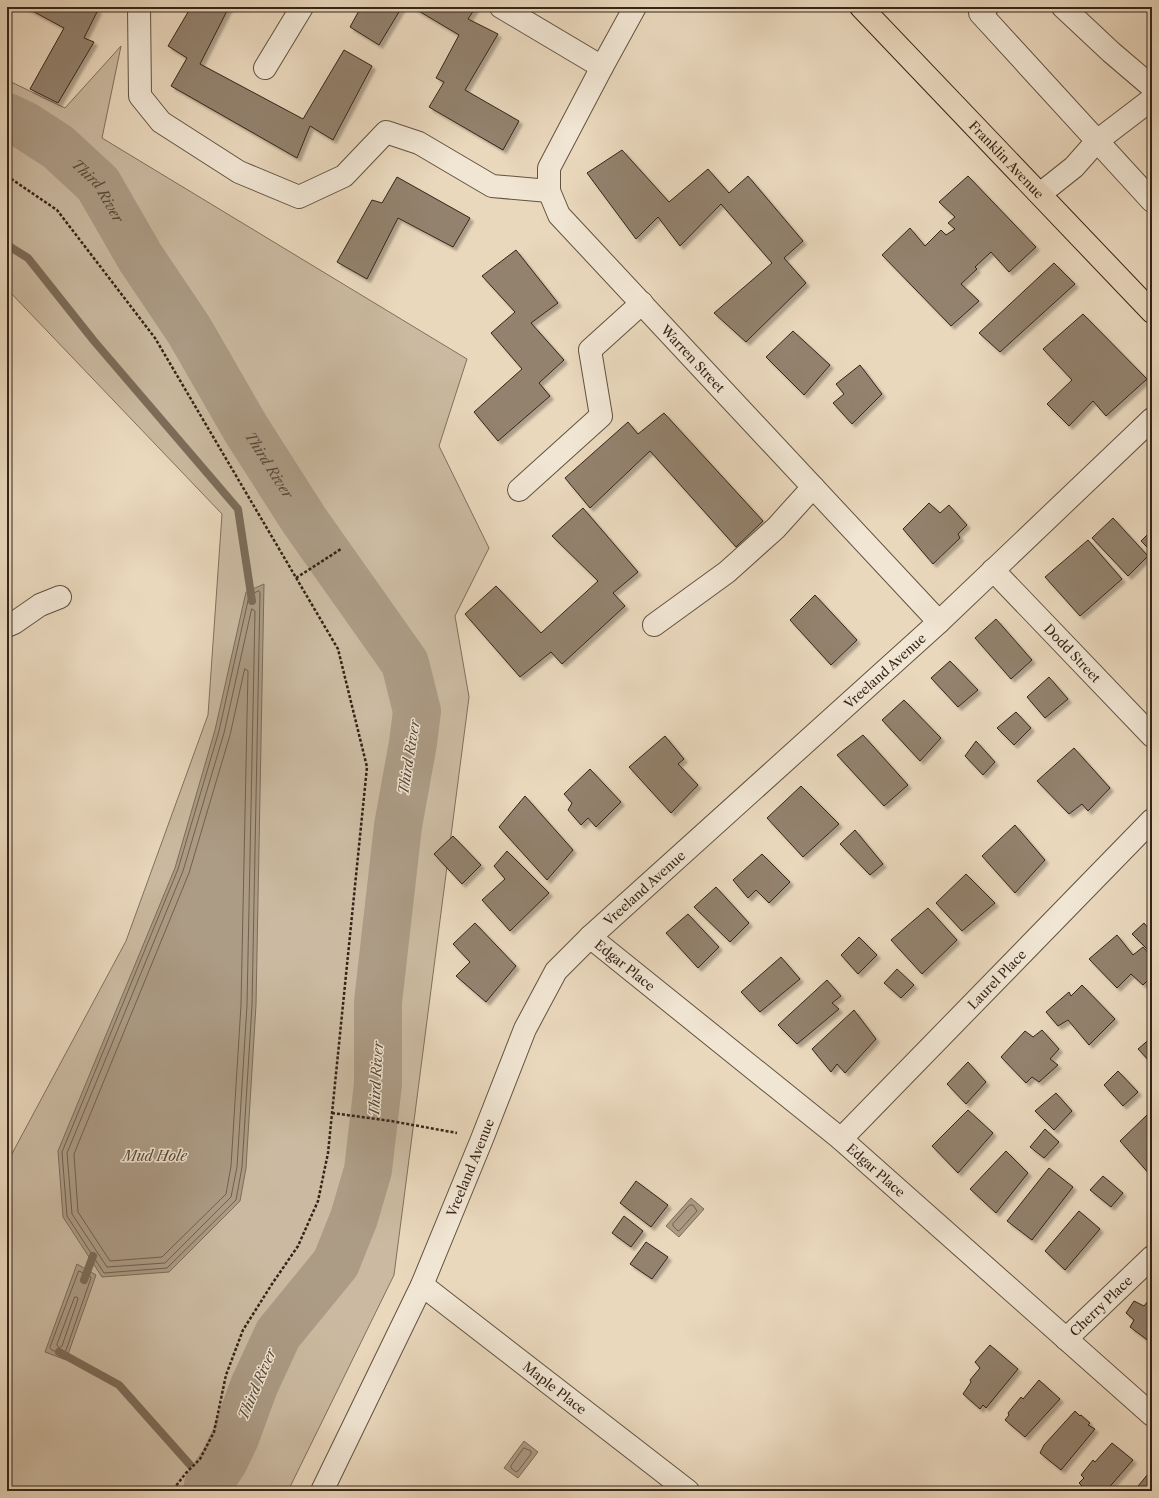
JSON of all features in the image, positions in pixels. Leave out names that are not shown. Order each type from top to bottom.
[{"type":"main road","name":"Franklin Avenue","points":[[861,7],[1152,312]]},
{"type":"street","points":[[139,7],[140,96],[161,122],[239,172],[299,197],[344,176],[386,132],[419,143],[492,186],[549,191]]},
{"type":"street","points":[[265,68],[302,7]]},
{"type":"street","points":[[501,7],[602,67]]},
{"type":"street","name":"Warren Street","points":[[635,7],[549,168],[549,191],[559,215],[939,622]]},
{"type":"street","points":[[987,7],[980,13],[1152,201]]},
{"type":"street","points":[[1063,7],[1111,52],[1152,87]]},
{"type":"street","points":[[1040,194],[1074,167],[1097,141],[1152,99]]},
{"type":"street","points":[[519,490],[601,416],[590,350],[642,303]]},
{"type":"street","name":"Vreeland Avenue","points":[[322,1491],[422,1285],[529,1022],[556,971],[590,936],[939,622],[1152,419]]},
{"type":"street","points":[[654,625],[727,572],[776,528],[814,488]]},
{"type":"street","name":"Dodd Street","points":[[993,570],[1152,736]]},
{"type":"street","points":[[7,626],[14,623],[40,605],[60,597]]},
{"type":"street","name":"Laurel Place","points":[[841,1140],[1152,820]]},
{"type":"street","name":"Edgar Place","points":[[590,936],[841,1140],[1152,1415]]},
{"type":"street","name":"Cherry Place","points":[[1066,1339],[1152,1257]]},
{"type":"street","name":"Maple Place","points":[[422,1285],[688,1491]]},
{"type":"path","points":[[7,176],[57,210],[155,338],[338,649],[367,767],[328,1153],[318,1201],[298,1246],[243,1330],[226,1375],[214,1432],[200,1459],[186,1473],[172,1491]]},
{"type":"path","points":[[296,578],[341,549]]},
{"type":"path","points":[[332,1112],[483,1138]]},
{"type":"shaded area","points":[[121,46],[102,138],[467,359],[439,446],[489,548],[455,616],[469,697],[394,1275],[288,1491],[7,1491],[7,1163],[126,941],[208,715],[222,514],[7,289],[7,80],[65,108]]},
{"type":"water","name":"Mud Hole","points":[[264,584],[256,1005],[246,1168],[240,1201],[169,1272],[102,1277],[63,1217],[58,1151],[175,868],[215,730],[246,592]]},
{"type":"water","points":[[691,1198],[704,1209],[679,1237],[666,1226]]},
{"type":"water","points":[[77,1264],[96,1275],[66,1360],[45,1352]]},
{"type":"water","points":[[524,1441],[538,1452],[518,1478],[504,1468]]},
{"type":"building","points":[[25,7],[93,7],[98,10],[84,38],[94,42],[58,103],[30,89],[64,28]]},
{"type":"building","points":[[191,7],[229,7],[200,64],[303,119],[344,50],[372,66],[333,140],[310,126],[297,158],[171,86],[187,58],[168,46]]},
{"type":"building","points":[[361,7],[402,7],[379,45],[350,27]]},
{"type":"building","points":[[412,7],[476,7],[468,19],[498,34],[465,90],[519,121],[503,150],[429,107],[444,82],[436,78],[459,35]]},
{"type":"building","points":[[622,150],[669,202],[708,169],[729,193],[748,176],[803,241],[784,258],[806,283],[746,342],[714,313],[772,263],[721,204],[680,246],[658,217],[636,239],[587,173]]},
{"type":"building","points":[[968,176],[1036,247],[1009,272],[991,252],[975,267],[977,269],[961,284],[979,301],[951,326],[882,255],[910,228],[925,246],[941,230],[946,235],[955,229],[948,223],[955,217],[939,202]]},
{"type":"building","points":[[397,177],[470,218],[453,247],[398,218],[367,279],[337,262],[372,200],[382,203]]},
{"type":"building","points":[[516,250],[558,303],[531,323],[564,360],[539,383],[550,396],[498,441],[474,412],[522,369],[491,333],[515,312],[482,276]]},
{"type":"building","points":[[1054,263],[1075,284],[1000,352],[979,333]]},
{"type":"building","points":[[1083,314],[1147,379],[1106,416],[1093,401],[1069,426],[1047,404],[1072,380],[1043,349]]},
{"type":"building","points":[[793,331],[830,365],[804,395],[766,357]]},
{"type":"building","points":[[860,365],[882,394],[852,424],[833,403],[844,394],[836,384]]},
{"type":"building","points":[[664,413],[763,521],[736,547],[650,451],[590,508],[565,478],[628,422],[638,434]]},
{"type":"building","points":[[929,503],[940,513],[949,505],[967,525],[958,534],[960,538],[933,564],[903,529]]},
{"type":"building","points":[[583,508],[638,572],[613,593],[625,606],[562,664],[551,652],[520,677],[465,614],[496,586],[541,633],[598,581],[552,536]]},
{"type":"building","points":[[1113,518],[1148,556],[1128,576],[1092,538]]},
{"type":"building","points":[[1152,530],[1152,552],[1141,541]]},
{"type":"building","points":[[1088,540],[1122,579],[1080,616],[1045,577]]},
{"type":"building","points":[[815,595],[857,640],[831,665],[790,620]]},
{"type":"building","points":[[996,619],[1032,660],[1011,679],[975,638]]},
{"type":"building","points":[[950,661],[978,690],[958,707],[931,678]]},
{"type":"building","points":[[1049,677],[1068,699],[1045,718],[1027,697]]},
{"type":"building","points":[[904,700],[941,738],[920,761],[882,720]]},
{"type":"building","points":[[1016,712],[1031,728],[1014,745],[997,728]]},
{"type":"building","points":[[863,735],[908,785],[884,806],[837,755]]},
{"type":"building","points":[[665,736],[684,759],[678,764],[698,785],[671,813],[629,767]]},
{"type":"building","points":[[976,741],[995,762],[983,775],[965,756]]},
{"type":"building","points":[[1074,748],[1110,788],[1088,811],[1082,804],[1069,814],[1037,781]]},
{"type":"building","points":[[590,769],[621,802],[596,827],[588,818],[581,825],[568,810],[572,803],[564,794]]},
{"type":"building","points":[[801,786],[839,824],[803,857],[767,818]]},
{"type":"building","points":[[525,796],[573,850],[547,880],[499,827]]},
{"type":"building","points":[[1015,825],[1045,860],[1015,893],[982,856]]},
{"type":"building","points":[[855,830],[883,864],[870,875],[840,844]]},
{"type":"building","points":[[453,836],[481,865],[462,884],[434,854]]},
{"type":"building","points":[[507,851],[549,893],[510,931],[482,900],[505,879],[494,866]]},
{"type":"building","points":[[762,854],[790,882],[769,903],[756,890],[748,898],[733,880]]},
{"type":"building","points":[[966,874],[995,903],[962,931],[936,903]]},
{"type":"building","points":[[716,887],[749,923],[730,942],[694,907]]},
{"type":"building","points":[[928,908],[957,940],[922,974],[891,940]]},
{"type":"building","points":[[688,914],[719,947],[698,968],[666,933]]},
{"type":"building","points":[[475,923],[516,966],[486,1002],[456,976],[470,962],[453,944]]},
{"type":"building","points":[[1144,923],[1152,933],[1152,950],[1150,952],[1132,934]]},
{"type":"building","points":[[1117,935],[1133,955],[1143,947],[1152,957],[1152,976],[1143,985],[1131,974],[1117,988],[1089,959]]},
{"type":"building","points":[[859,937],[877,955],[858,974],[841,955]]},
{"type":"building","points":[[781,957],[800,979],[760,1012],[741,992]]},
{"type":"building","points":[[897,969],[914,985],[901,998],[884,983]]},
{"type":"building","points":[[827,980],[841,996],[832,1003],[839,1009],[797,1044],[778,1025]]},
{"type":"building","points":[[1082,985],[1115,1019],[1089,1045],[1068,1020],[1058,1026],[1046,1012],[1069,992],[1071,996]]},
{"type":"building","points":[[854,1010],[876,1039],[845,1073],[837,1064],[831,1072],[812,1049]]},
{"type":"building","points":[[1042,1030],[1059,1049],[1050,1059],[1058,1065],[1039,1082],[1032,1077],[1026,1083],[1001,1057],[1025,1031],[1033,1037]]},
{"type":"building","points":[[1152,1037],[1152,1064],[1138,1049]]},
{"type":"building","points":[[968,1062],[986,1082],[966,1104],[947,1084]]},
{"type":"building","points":[[1118,1071],[1138,1092],[1123,1106],[1104,1085]]},
{"type":"building","points":[[1056,1093],[1072,1111],[1054,1130],[1035,1111]]},
{"type":"building","points":[[968,1110],[993,1133],[958,1173],[932,1146]]},
{"type":"building","points":[[1147,1115],[1152,1121],[1152,1177],[1120,1141]]},
{"type":"building","points":[[1045,1129],[1059,1142],[1044,1158],[1030,1147]]},
{"type":"building","points":[[1006,1151],[1028,1173],[996,1213],[970,1189]]},
{"type":"building","points":[[1049,1168],[1073,1187],[1032,1240],[1007,1221]]},
{"type":"building","points":[[1103,1176],[1123,1193],[1111,1207],[1090,1190]]},
{"type":"building","points":[[636,1181],[668,1205],[651,1227],[620,1203]]},
{"type":"building","points":[[1079,1211],[1100,1229],[1065,1270],[1045,1251]]},
{"type":"building","points":[[624,1216],[643,1231],[631,1247],[612,1233]]},
{"type":"building","points":[[646,1242],[668,1257],[652,1279],[630,1264]]},
{"type":"building","points":[[1152,1296],[1152,1340],[1150,1342],[1130,1327],[1134,1320],[1126,1313],[1134,1301],[1144,1306]]},
{"type":"building","points":[[990,1345],[1018,1369],[986,1408],[983,1405],[980,1409],[963,1394],[971,1382],[970,1380],[980,1368],[975,1362]]},
{"type":"building","points":[[1039,1380],[1060,1399],[1025,1437],[1005,1420],[1009,1415],[1008,1413],[1021,1397],[1023,1399]]},
{"type":"building","points":[[1075,1411],[1090,1423],[1088,1425],[1095,1429],[1061,1470],[1040,1453],[1044,1445]]},
{"type":"building","points":[[1112,1443],[1133,1460],[1106,1491],[1087,1491],[1079,1483],[1084,1478],[1081,1475],[1093,1460],[1095,1462]]},
{"type":"building","points":[[1148,1474],[1152,1478],[1152,1491],[1134,1491]]},
{"type":"waterway","name":"Third River","points":[[7,117],[24,125],[58,147],[98,184],[140,257],[189,330],[246,429],[304,520],[405,663],[417,711],[413,743],[398,826],[378,1002],[378,1084],[368,1170],[354,1218],[336,1263],[278,1334],[254,1386],[235,1438],[224,1461],[208,1485],[207,1491]]},
{"type":"waterway","points":[[7,245],[28,258],[94,341],[238,509],[252,601]]},
{"type":"waterway","points":[[84,1280],[93,1256]]},
{"type":"waterway","points":[[59,1352],[119,1385],[208,1485]]}]
